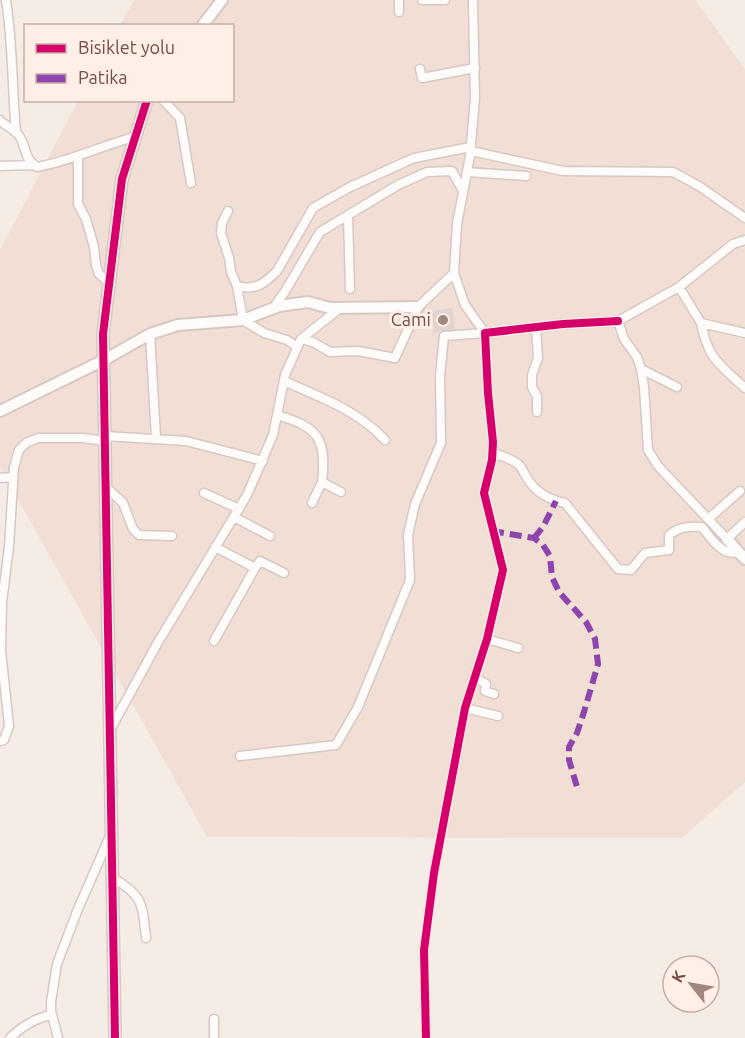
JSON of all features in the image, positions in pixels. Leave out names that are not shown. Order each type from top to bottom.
[{"type":"street","points":[[6,0],[11,34],[16,132]]},
{"type":"street","points":[[204,24],[222,0]]},
{"type":"street","points":[[399,0],[399,12]]},
{"type":"street","points":[[423,0],[445,0]]},
{"type":"street","points":[[426,1038],[424,950],[434,873],[465,708],[487,639],[503,570],[484,493],[493,453],[485,333],[465,304],[454,273],[457,224],[471,149],[475,99],[473,0]]},
{"type":"street","points":[[420,69],[422,78],[475,68]]},
{"type":"street","points":[[115,1038],[103,334],[111,284],[122,179],[146,102]]},
{"type":"street","points":[[165,102],[180,118],[190,183]]},
{"type":"street","points":[[0,120],[4,126],[16,132],[21,138],[29,162],[34,165]]},
{"type":"street","points":[[0,166],[34,165],[37,167],[78,157],[105,145],[134,137]]},
{"type":"street","points":[[237,286],[248,289],[261,286],[277,271],[314,208],[350,187],[414,158],[471,149],[564,171],[673,172],[699,186],[745,218]]},
{"type":"street","points":[[78,157],[78,204],[86,219],[99,274],[111,284]]},
{"type":"street","points":[[273,308],[285,293],[320,232],[398,185],[427,172],[452,171],[463,191]]},
{"type":"street","points":[[467,172],[526,176]]},
{"type":"street","points":[[228,211],[222,223],[221,233],[237,286],[243,320],[264,333],[299,343],[313,342],[330,352],[358,351],[395,358],[418,307],[454,273]]},
{"type":"street","points":[[348,216],[350,289]]},
{"type":"street","points":[[240,756],[336,745],[358,706],[410,580],[408,535],[415,504],[441,443],[440,376],[444,336],[618,321],[679,287],[733,244],[745,240]]},
{"type":"street","points":[[679,287],[700,322],[705,344],[715,361],[745,388]]},
{"type":"street","points":[[0,411],[104,360],[150,334],[178,325],[243,320],[273,308],[308,302],[330,308],[418,307]]},
{"type":"street","points":[[110,730],[239,509],[263,461],[273,435],[284,381],[299,343],[340,308]]},
{"type":"street","points":[[618,321],[624,339],[637,357],[641,369],[648,450],[658,466],[742,556]]},
{"type":"street","points":[[700,322],[745,333]]},
{"type":"street","points":[[536,327],[538,358],[532,375],[532,387],[537,396],[537,412]]},
{"type":"street","points":[[150,334],[156,438]]},
{"type":"street","points":[[641,369],[677,387]]},
{"type":"street","points":[[284,381],[345,408],[377,431],[385,440]]},
{"type":"street","points":[[277,415],[298,422],[315,432],[323,449],[322,482],[312,502]]},
{"type":"street","points":[[0,741],[4,740],[9,726],[1,651],[2,602],[11,523],[14,466],[19,450],[26,442],[38,438],[156,438],[186,441],[263,461]]},
{"type":"street","points":[[493,453],[507,457],[520,466],[538,492],[565,503],[618,569],[631,570],[645,554],[669,550],[669,535],[676,529],[690,526],[702,527],[724,551],[742,556]]},
{"type":"street","points":[[0,478],[13,477]]},
{"type":"street","points":[[322,482],[341,492]]},
{"type":"street","points":[[106,487],[123,502],[133,529],[140,535],[172,536]]},
{"type":"street","points":[[708,519],[741,491]]},
{"type":"street","points":[[204,493],[239,509]]},
{"type":"street","points":[[234,517],[270,536]]},
{"type":"street","points":[[727,538],[745,522]]},
{"type":"street","points":[[0,523],[11,523]]},
{"type":"street","points":[[215,547],[255,568]]},
{"type":"street","points":[[214,641],[260,561],[284,573]]},
{"type":"street","points":[[487,639],[518,648]]},
{"type":"street","points":[[474,677],[486,684],[485,691],[494,694]]},
{"type":"street","points":[[465,708],[498,716]]},
{"type":"street","points":[[58,1038],[51,1002],[57,964],[112,832]]},
{"type":"street","points":[[112,878],[132,889],[139,899],[146,938]]},
{"type":"street","points":[[10,1038],[27,1024],[52,1015]]},
{"type":"street","points":[[214,1019],[214,1038]]},
{"type":"shaded area","points":[[134,0],[695,0],[745,69],[745,782],[682,838],[207,837],[0,467],[0,250],[77,102],[234,102],[234,24],[121,24]]},
{"type":"building","name":"Cami","points":[[452,308],[455,329],[434,332],[432,311]]},
{"type":"marked path","points":[[534,538],[543,527],[556,501]]},
{"type":"marked path","points":[[492,531],[534,538],[543,545],[550,556],[552,577],[559,592],[586,622],[595,639],[598,664],[577,733],[569,747],[569,760],[577,787]]},
{"type":"cycle path","points":[[115,1038],[103,334],[122,179],[146,102]]},
{"type":"cycle path","points":[[426,1038],[424,950],[434,873],[465,708],[487,639],[503,570],[484,493],[492,460],[493,442],[485,333],[563,324],[618,321]]},
{"type":"place","name":"Cami","points":[[443,320]]}]
